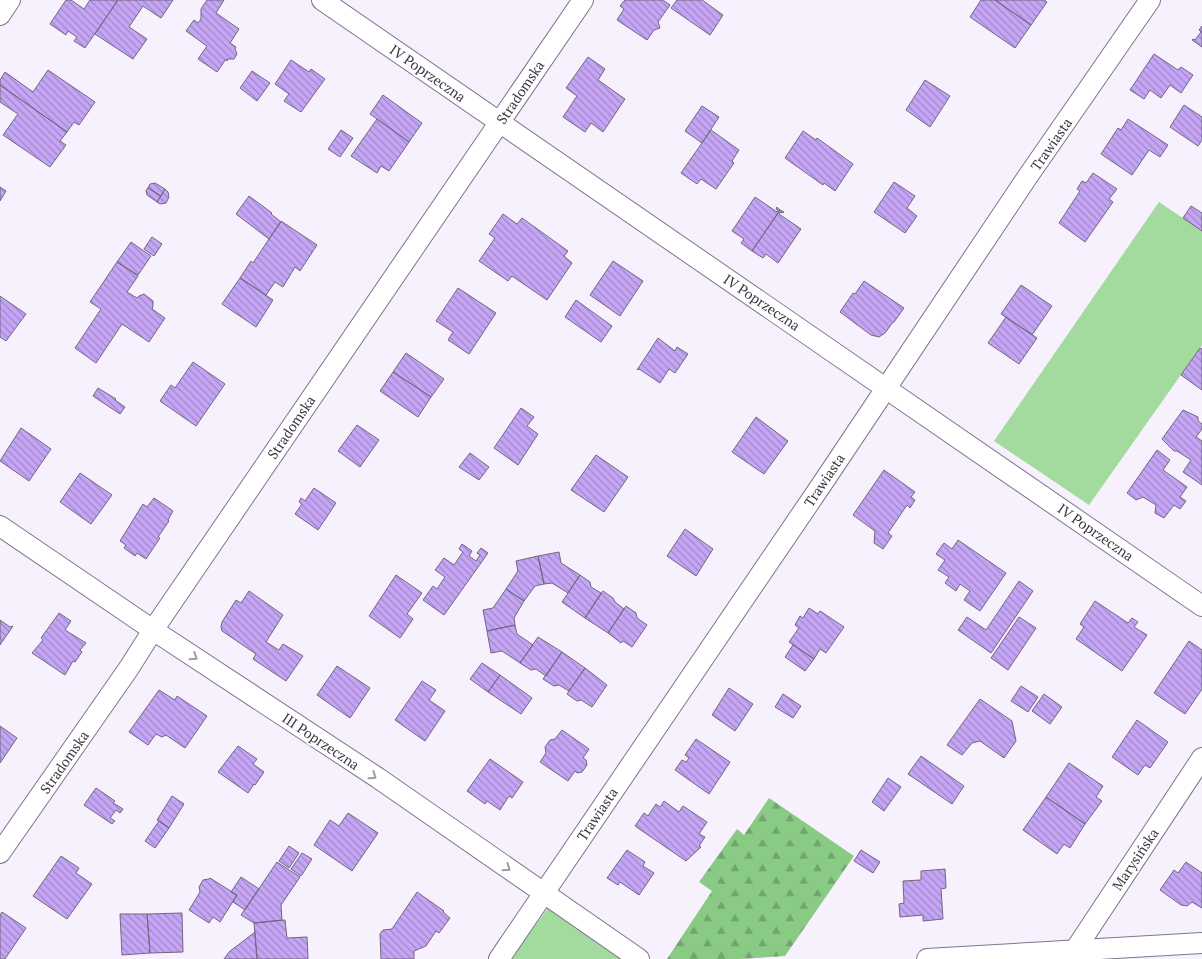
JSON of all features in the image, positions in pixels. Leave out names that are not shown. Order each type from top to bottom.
[{"type":"street","points":[[0,15],[10,0]]},
{"type":"street","name":"IV Poprzeczna","points":[[322,0],[887,387],[1202,606]]},
{"type":"street","name":"Stradomska","points":[[0,854],[129,668],[153,630],[583,0]]},
{"type":"street","name":"Trawiasta","points":[[498,959],[1026,179],[1150,0]]},
{"type":"street","name":"III Poprzeczna","points":[[0,526],[153,630],[378,778],[639,959]]},
{"type":"street","name":"Marysińska","points":[[1071,955],[1202,758]]},
{"type":"street","points":[[927,959],[1071,955],[1202,943]]},
{"type":"green space","points":[[1159,202],[1202,231],[1202,345],[1089,505],[994,441]]},
{"type":"green space","points":[[769,798],[854,856],[785,956],[740,959],[667,959],[712,891],[699,882],[737,829],[744,835]]},
{"type":"green space","points":[[548,908],[623,959],[510,959]]},
{"type":"building","points":[[66,0],[71,0],[84,9],[90,0],[118,0],[85,48],[74,41],[77,37],[68,31],[66,35],[50,24]]},
{"type":"building","points":[[118,0],[173,0],[161,18],[143,6],[129,27],[147,39],[133,59],[95,34]]},
{"type":"building","points":[[207,0],[224,0],[216,13],[239,29],[230,43],[236,47],[237,54],[234,59],[228,59],[227,61],[226,59],[217,72],[198,59],[207,46],[186,31],[194,20],[198,23],[201,19],[201,9]]},
{"type":"building","points":[[625,0],[663,0],[670,5],[658,22],[660,28],[654,30],[647,40],[617,20],[624,9],[620,6]]},
{"type":"building","points":[[677,0],[702,0],[723,15],[710,35],[671,8]]},
{"type":"building","points":[[981,0],[995,0],[1031,25],[1015,48],[970,17]]},
{"type":"building","points":[[995,0],[1044,0],[1047,2],[1031,25]]},
{"type":"building","points":[[1202,26],[1202,47],[1192,40],[1195,40],[1201,32],[1199,30]]},
{"type":"building","points":[[1154,54],[1178,70],[1181,67],[1193,75],[1181,93],[1170,85],[1161,98],[1150,90],[1144,99],[1130,90]]},
{"type":"building","points":[[588,57],[605,69],[598,80],[625,99],[603,132],[591,123],[585,132],[563,117],[577,96],[566,88]]},
{"type":"building","points":[[291,60],[309,72],[311,69],[325,79],[301,112],[284,101],[289,94],[275,84]]},
{"type":"building","points":[[48,70],[95,102],[79,125],[74,122],[67,132],[0,85],[0,80],[5,72],[33,92]]},
{"type":"building","points":[[252,71],[270,83],[257,101],[240,88]]},
{"type":"building","points":[[925,80],[950,96],[930,127],[906,110]]},
{"type":"building","points":[[0,85],[67,132],[60,141],[66,145],[50,167],[3,135],[18,114],[0,102]]},
{"type":"building","points":[[383,95],[422,123],[409,142],[370,114]]},
{"type":"building","points":[[1184,105],[1202,117],[1202,140],[1198,146],[1170,127]]},
{"type":"building","points":[[702,106],[719,117],[702,143],[685,131]]},
{"type":"building","points":[[377,119],[409,142],[389,171],[381,166],[377,173],[351,156]]},
{"type":"building","points":[[1128,119],[1168,145],[1160,157],[1149,150],[1132,175],[1101,154],[1118,128],[1121,130]]},
{"type":"building","points":[[341,130],[353,138],[340,157],[328,149]]},
{"type":"building","points":[[711,130],[739,150],[732,161],[734,163],[716,189],[701,179],[697,184],[681,173]]},
{"type":"building","points":[[803,131],[816,140],[817,138],[853,164],[835,191],[824,183],[823,185],[785,158]]},
{"type":"building","points":[[1093,173],[1117,189],[1109,199],[1113,202],[1085,242],[1059,223],[1080,191],[1077,189],[1082,181],[1086,183]]},
{"type":"building","points":[[894,182],[915,196],[907,208],[917,216],[905,233],[874,212]]},
{"type":"building","points":[[155,183],[165,189],[161,196],[148,188],[150,184]]},
{"type":"building","points":[[0,187],[6,191],[0,201]]},
{"type":"building","points":[[148,188],[161,196],[157,202],[147,195],[146,190]]},
{"type":"building","points":[[165,189],[169,197],[166,203],[160,204],[157,202]]},
{"type":"building","points":[[249,196],[281,222],[269,239],[236,214]]},
{"type":"building","points":[[755,197],[777,212],[777,207],[780,210],[752,251],[741,243],[744,239],[732,231]]},
{"type":"building","points":[[1191,206],[1202,213],[1202,231],[1183,218]]},
{"type":"building","points":[[780,210],[784,212],[779,214],[801,229],[778,263],[766,254],[763,258],[752,251]]},
{"type":"building","points":[[503,214],[517,224],[522,218],[568,251],[564,256],[572,263],[547,300],[512,276],[508,281],[479,261],[495,238],[489,234]]},
{"type":"building","points":[[281,221],[317,245],[300,271],[295,267],[283,287],[275,282],[266,295],[240,278],[251,261],[253,263]]},
{"type":"building","points":[[152,237],[162,244],[154,256],[144,249]]},
{"type":"building","points":[[131,242],[151,256],[138,275],[117,262]]},
{"type":"building","points":[[613,261],[643,281],[620,316],[590,295]]},
{"type":"building","points":[[117,262],[138,276],[127,292],[137,298],[144,294],[153,301],[152,309],[165,318],[149,342],[122,324],[96,363],[75,348],[101,309],[90,302]]},
{"type":"building","points":[[240,278],[273,300],[256,327],[222,304]]},
{"type":"building","points":[[864,281],[904,308],[885,333],[879,337],[871,335],[840,312]]},
{"type":"building","points":[[1021,285],[1052,306],[1032,335],[1001,314]]},
{"type":"building","points":[[458,288],[496,313],[469,354],[448,340],[453,332],[436,321]]},
{"type":"building","points":[[0,296],[26,314],[6,341],[0,337]]},
{"type":"building","points":[[576,300],[612,326],[601,342],[565,317]]},
{"type":"building","points":[[1006,317],[1037,338],[1019,364],[988,343]]},
{"type":"building","points":[[658,338],[675,351],[677,347],[688,354],[675,373],[669,369],[660,383],[639,369],[637,370]]},
{"type":"building","points":[[1200,348],[1202,349],[1202,390],[1181,375]]},
{"type":"building","points":[[406,353],[444,379],[431,397],[393,372]]},
{"type":"building","points":[[193,362],[225,384],[196,426],[160,401],[171,385],[175,388]]},
{"type":"building","points":[[393,372],[431,397],[418,417],[380,391]]},
{"type":"building","points":[[98,388],[125,407],[120,414],[93,396]]},
{"type":"building","points":[[521,408],[534,417],[527,426],[538,434],[518,465],[494,448]]},
{"type":"building","points":[[1183,410],[1198,417],[1198,421],[1202,424],[1202,429],[1196,437],[1202,441],[1202,485],[1183,472],[1191,460],[1174,451],[1162,439]]},
{"type":"building","points":[[756,417],[788,441],[764,474],[732,452]]},
{"type":"building","points":[[357,425],[379,440],[360,467],[338,451]]},
{"type":"building","points":[[21,428],[51,449],[29,481],[0,461]]},
{"type":"building","points":[[1157,450],[1170,460],[1163,470],[1187,487],[1180,497],[1186,501],[1180,509],[1174,505],[1164,518],[1155,513],[1156,505],[1143,497],[1136,500],[1127,493]]},
{"type":"building","points":[[470,453],[489,467],[479,480],[459,467]]},
{"type":"building","points":[[596,455],[628,477],[604,512],[571,490]]},
{"type":"building","points":[[884,470],[915,492],[911,497],[915,500],[910,508],[907,505],[888,533],[892,536],[883,549],[874,543],[875,531],[853,515]]},
{"type":"building","points":[[80,473],[112,495],[91,524],[60,502]]},
{"type":"building","points":[[314,488],[336,503],[318,530],[295,514],[302,504],[299,502],[301,498],[305,501]]},
{"type":"building","points":[[154,498],[173,511],[169,521],[158,537],[160,538],[146,559],[137,553],[135,556],[124,548],[126,545],[120,541],[143,504],[147,507]]},
{"type":"building","points":[[685,529],[713,549],[696,576],[667,556]]},
{"type":"building","points":[[958,540],[1006,573],[980,611],[964,600],[970,591],[960,584],[956,591],[945,583],[949,577],[938,570],[945,560],[936,554],[944,543],[952,549]]},
{"type":"building","points":[[462,544],[472,551],[469,556],[476,561],[480,555],[477,553],[481,548],[488,553],[444,615],[423,600],[433,586],[437,589],[445,577],[435,570],[444,558],[454,565],[463,552],[459,549]]},
{"type":"building","points":[[559,552],[561,563],[580,575],[568,593],[552,583],[544,584],[538,556]]},
{"type":"building","points":[[538,556],[544,584],[535,586],[524,601],[506,589],[518,571],[516,561]]},
{"type":"building","points":[[396,575],[422,593],[407,614],[413,619],[400,638],[369,616]]},
{"type":"building","points":[[580,575],[590,582],[591,587],[601,593],[585,618],[562,602]]},
{"type":"building","points":[[1019,581],[1033,591],[991,653],[958,630],[967,617],[986,630]]},
{"type":"building","points":[[506,589],[524,601],[514,618],[515,625],[487,631],[483,610],[493,608]]},
{"type":"building","points":[[249,591],[283,615],[266,642],[279,650],[283,644],[303,656],[286,681],[253,659],[256,654],[222,631],[222,622],[236,600],[241,603]]},
{"type":"building","points":[[603,591],[624,609],[608,633],[585,618]]},
{"type":"building","points":[[1095,601],[1128,623],[1132,618],[1138,622],[1134,627],[1147,635],[1122,671],[1076,639],[1084,627],[1080,624]]},
{"type":"building","points":[[626,606],[636,613],[637,618],[647,625],[632,647],[623,641],[621,643],[608,633]]},
{"type":"building","points":[[809,608],[818,614],[820,611],[844,627],[826,653],[820,649],[814,659],[789,642],[799,628],[795,625],[800,616],[803,618]]},
{"type":"building","points":[[59,613],[71,621],[65,630],[86,643],[80,650],[82,652],[75,662],[73,661],[65,675],[32,653],[43,640],[41,638]]},
{"type":"building","points":[[1019,617],[1036,628],[1008,670],[991,658]]},
{"type":"building","points":[[0,620],[10,627],[13,626],[0,645]]},
{"type":"building","points":[[515,625],[517,634],[533,645],[520,663],[502,651],[491,653],[487,631]]},
{"type":"building","points":[[538,637],[562,652],[546,676],[536,669],[531,670],[520,663]]},
{"type":"building","points":[[1189,641],[1202,650],[1202,689],[1185,714],[1154,693]]},
{"type":"building","points":[[793,645],[814,659],[805,671],[785,657]]},
{"type":"building","points":[[562,652],[585,668],[569,691],[559,685],[554,686],[543,679]]},
{"type":"building","points":[[482,663],[500,675],[488,692],[470,679]]},
{"type":"building","points":[[337,666],[370,688],[350,718],[317,695]]},
{"type":"building","points":[[585,668],[607,685],[592,707],[581,700],[577,701],[567,694]]},
{"type":"building","points":[[500,675],[532,698],[521,714],[488,692]]},
{"type":"building","points":[[422,681],[436,690],[429,700],[445,711],[425,741],[395,720]]},
{"type":"building","points":[[1021,686],[1038,697],[1028,712],[1011,701]]},
{"type":"building","points":[[729,688],[753,704],[735,731],[712,715]]},
{"type":"building","points":[[159,690],[175,700],[177,696],[207,716],[185,748],[166,735],[162,737],[156,734],[148,745],[129,732]]},
{"type":"building","points":[[783,694],[801,706],[793,718],[775,707]]},
{"type":"building","points":[[1044,694],[1062,707],[1050,724],[1032,711]]},
{"type":"building","points":[[980,699],[1012,721],[1016,741],[1004,758],[980,741],[972,743],[962,755],[947,745]]},
{"type":"building","points":[[1137,720],[1168,742],[1150,768],[1145,765],[1138,775],[1112,757]]},
{"type":"building","points":[[0,726],[17,738],[0,763]]},
{"type":"building","points":[[562,730],[589,749],[583,758],[586,760],[587,765],[582,772],[577,773],[575,771],[568,781],[540,762],[546,753],[545,747]]},
{"type":"building","points":[[696,739],[730,762],[709,794],[675,770],[682,760],[686,762],[689,758],[685,755]]},
{"type":"building","points":[[238,746],[257,759],[253,764],[264,772],[248,793],[218,772]]},
{"type":"building","points":[[921,756],[964,786],[952,804],[908,774]]},
{"type":"building","points":[[490,759],[523,782],[512,798],[509,796],[500,810],[487,801],[485,804],[467,791]]},
{"type":"building","points":[[1069,763],[1103,786],[1096,797],[1102,801],[1085,824],[1046,797]]},
{"type":"building","points":[[888,778],[901,787],[884,811],[872,802]]},
{"type":"building","points":[[96,788],[123,809],[120,813],[116,810],[110,818],[115,821],[112,824],[84,805]]},
{"type":"building","points":[[172,796],[184,804],[169,828],[157,820]]},
{"type":"building","points":[[1046,797],[1085,824],[1070,848],[1064,844],[1057,854],[1023,830]]},
{"type":"building","points":[[664,801],[679,812],[683,806],[707,822],[699,834],[705,837],[699,846],[701,847],[686,861],[635,826],[644,813],[648,816],[656,804],[660,807]]},
{"type":"building","points":[[348,813],[378,833],[352,871],[314,845],[330,820],[339,826]]},
{"type":"building","points":[[159,821],[169,828],[155,848],[145,841]]},
{"type":"building","points":[[289,846],[299,853],[289,868],[279,861]]},
{"type":"building","points":[[627,850],[645,862],[643,866],[654,873],[639,895],[620,882],[618,885],[607,878]]},
{"type":"building","points":[[861,850],[880,862],[873,873],[854,861]]},
{"type":"building","points":[[302,853],[312,859],[301,876],[291,869]]},
{"type":"building","points":[[61,856],[79,868],[76,873],[92,884],[67,919],[33,896]]},
{"type":"building","points":[[277,862],[300,877],[281,905],[282,920],[254,923],[241,915]]},
{"type":"building","points":[[1186,862],[1202,873],[1202,908],[1192,902],[1187,906],[1181,905],[1160,890],[1174,870],[1178,873]]},
{"type":"building","points":[[945,869],[946,888],[941,889],[943,919],[923,921],[923,915],[900,917],[899,904],[904,903],[903,881],[921,880],[921,871]]},
{"type":"building","points":[[241,877],[259,889],[245,910],[233,902],[237,895],[231,892]]},
{"type":"building","points":[[210,878],[237,895],[220,922],[213,917],[209,923],[189,910],[200,892],[199,887],[203,880]]},
{"type":"building","points":[[417,892],[444,911],[450,918],[439,933],[436,931],[426,946],[414,951],[414,959],[381,959],[380,934],[383,930],[392,929]]},
{"type":"building","points":[[2,912],[26,928],[5,959],[0,959],[0,915]]},
{"type":"building","points":[[182,913],[183,952],[150,953],[147,914]]},
{"type":"building","points":[[120,914],[147,914],[150,953],[122,955]]},
{"type":"building","points":[[285,920],[287,938],[307,937],[308,959],[257,959],[254,923]]},
{"type":"building","points":[[255,932],[257,959],[224,959],[229,952]]}]
